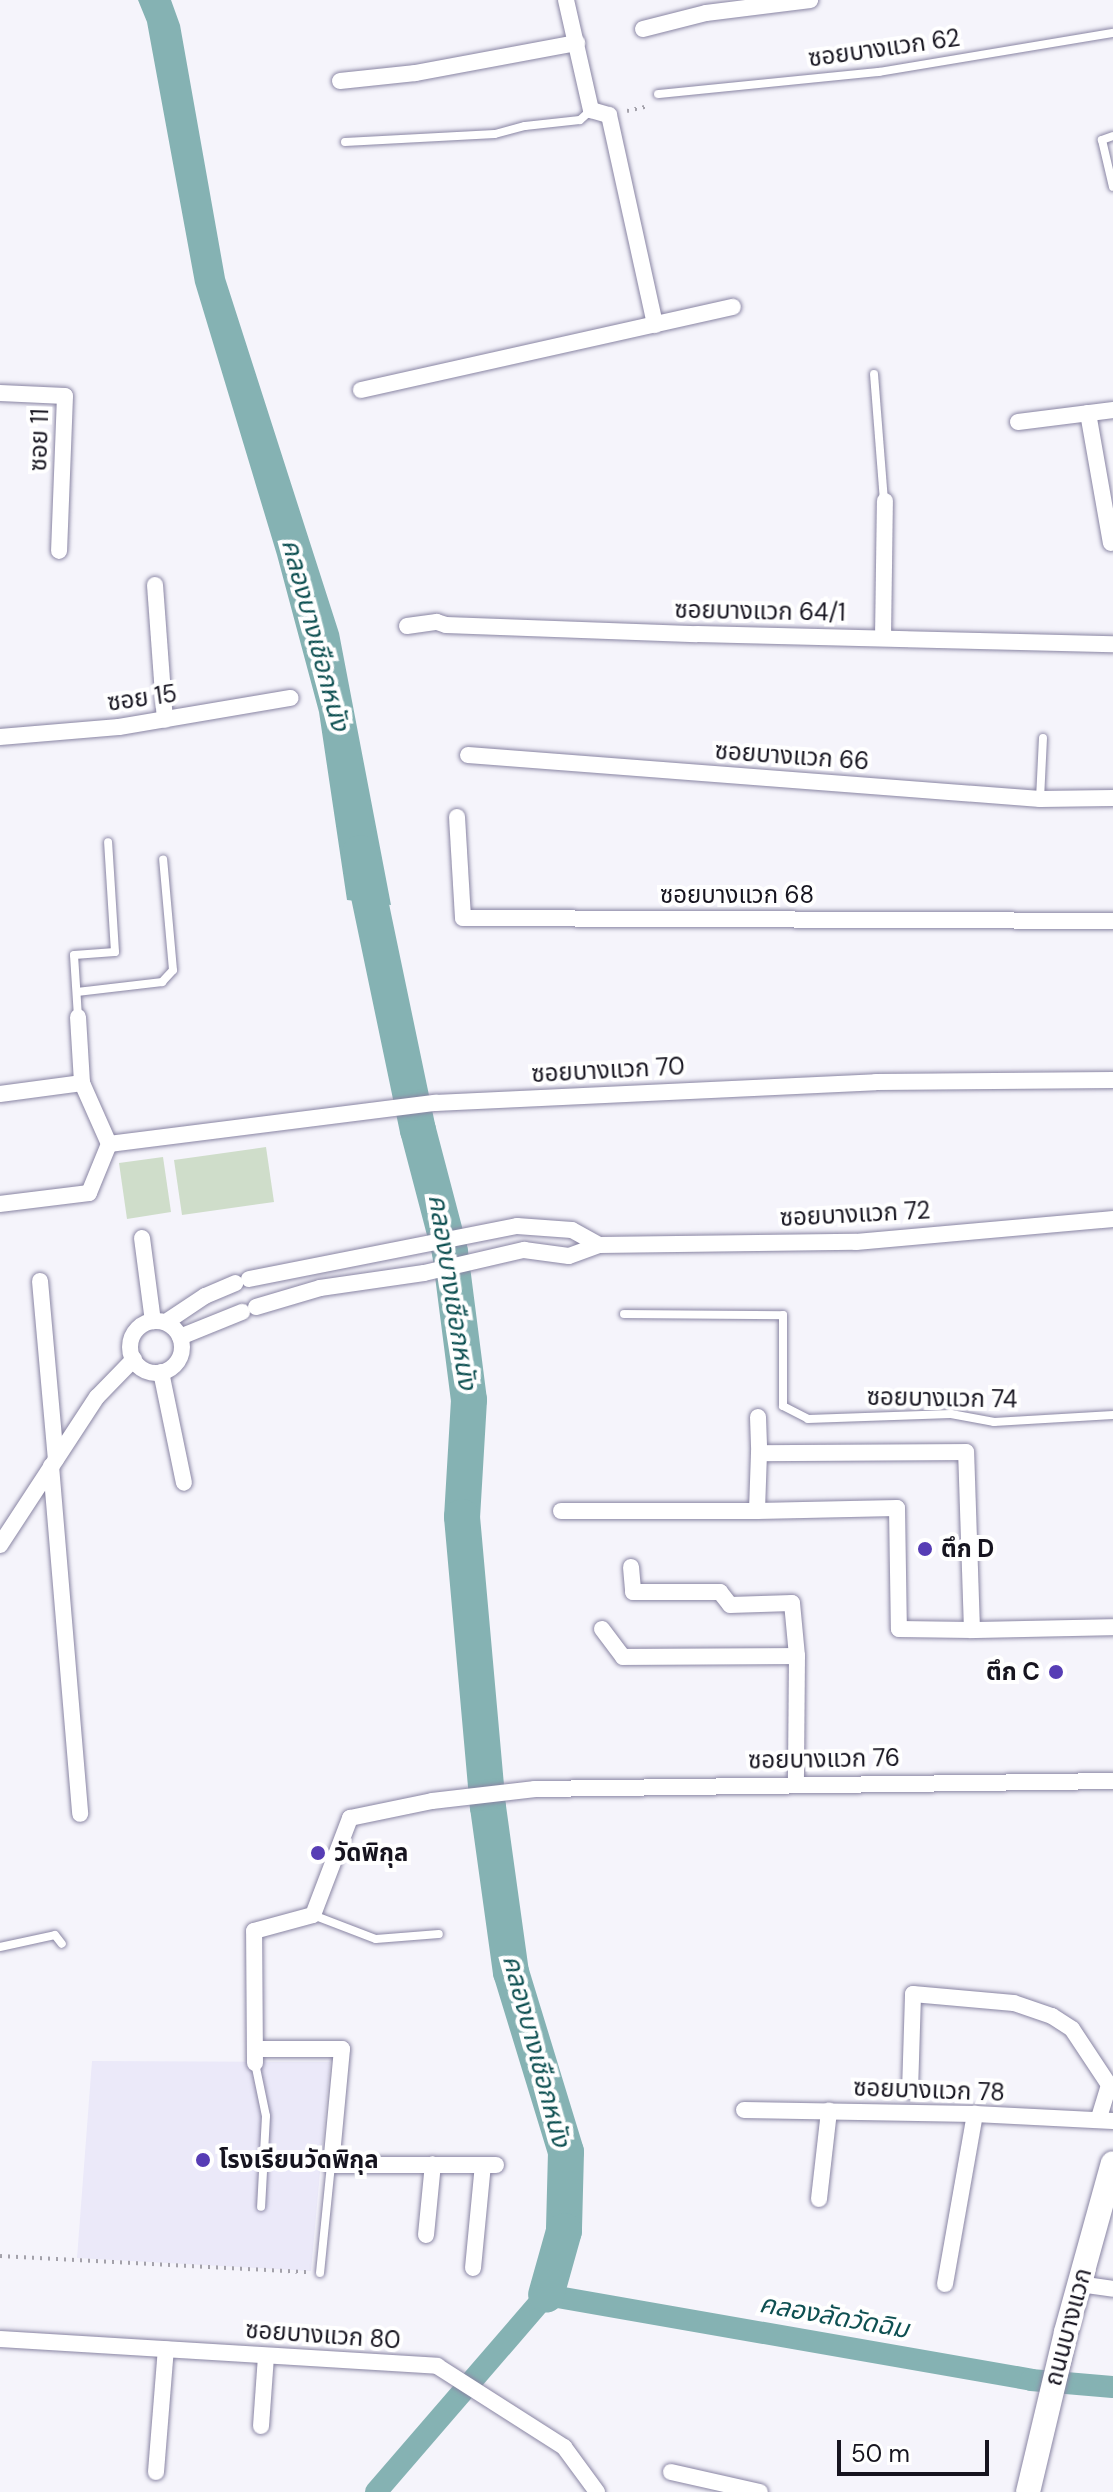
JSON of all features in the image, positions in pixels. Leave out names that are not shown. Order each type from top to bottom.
[{"type":"main road","name":"ถนนบางแวก","points":[[1028,2492],[1079,2284],[1102,2228],[1113,2163]]},
{"type":"street","points":[[566,0],[591,110],[609,115],[655,325]]},
{"type":"street","points":[[643,29],[706,13],[810,0]]},
{"type":"street","points":[[340,81],[416,73],[577,43]]},
{"type":"street","points":[[361,390],[733,307]]},
{"type":"street","name":"ซอย 11","points":[[0,393],[65,396],[59,551]]},
{"type":"street","points":[[1018,422],[1113,410]]},
{"type":"street","points":[[1088,413],[1111,543]]},
{"type":"street","points":[[883,638],[885,501]]},
{"type":"street","points":[[155,585],[165,720]]},
{"type":"street","name":"ซอยบางแวก 64/1","points":[[407,626],[437,622],[540,629],[1113,644]]},
{"type":"street","name":"ซอย 15","points":[[0,737],[165,720],[291,698]]},
{"type":"street","name":"ซอยบางแวก 66","points":[[468,755],[1040,799],[1113,798]]},
{"type":"street","name":"ซอยบางแวก 68","points":[[457,817],[463,918],[1113,921]]},
{"type":"street","points":[[0,1204],[89,1193],[109,1144],[82,1083],[78,1017]]},
{"type":"street","name":"ซอยบางแวก 70","points":[[109,1144],[435,1103],[876,1082],[1113,1080]]},
{"type":"street","points":[[0,1094],[82,1083]]},
{"type":"street","name":"ซอยบางแวก 72","points":[[599,1245],[856,1242],[1113,1219]]},
{"type":"street","points":[[180,1337],[179,1360],[161,1372],[148,1371],[134,1359],[132,1337],[142,1325],[160,1322],[205,1296],[242,1281],[313,1264],[517,1226],[572,1230],[599,1245]]},
{"type":"street","points":[[142,1238],[160,1322],[180,1337]]},
{"type":"street","points":[[180,1337],[249,1310],[320,1288],[424,1273],[524,1250],[569,1256],[599,1245]]},
{"type":"street","points":[[40,1281],[80,1814]]},
{"type":"street","points":[[0,1545],[97,1397],[134,1359]]},
{"type":"street","points":[[161,1372],[184,1483]]},
{"type":"street","points":[[757,1511],[758,1425]]},
{"type":"street","points":[[759,1453],[966,1452],[972,1630]]},
{"type":"street","points":[[561,1511],[897,1508],[899,1629],[1113,1627]]},
{"type":"street","points":[[631,1567],[633,1592],[720,1592],[730,1605],[792,1603],[797,1656],[796,1783]]},
{"type":"street","points":[[602,1629],[623,1657],[797,1656]]},
{"type":"street","name":"ซอยบางแวก 76","points":[[313,1915],[350,1818],[432,1801],[535,1789],[1113,1781]]},
{"type":"street","points":[[313,1915],[254,1931],[255,2056],[342,2049],[331,2165],[489,2165],[473,2268]]},
{"type":"street","points":[[910,2091],[913,1994],[1014,2003],[1052,2016],[1072,2029],[1109,2085],[1106,2120]]},
{"type":"street","name":"ซอยบางแวก 78","points":[[744,2110],[1106,2120]]},
{"type":"street","points":[[819,2199],[829,2111]]},
{"type":"street","points":[[945,2284],[975,2114]]},
{"type":"street","points":[[426,2235],[433,2164]]},
{"type":"street","points":[[1079,2284],[1113,2289]]},
{"type":"street","name":"ซอยบางแวก 80","points":[[0,2339],[437,2366],[564,2447],[578,2462],[589,2489]]},
{"type":"street","points":[[156,2472],[166,2349]]},
{"type":"street","points":[[261,2426],[266,2356]]},
{"type":"street","points":[[671,2472],[760,2492]]},
{"type":"lane","name":"ซอยบางแวก 62","points":[[658,94],[879,72],[1113,33]]},
{"type":"lane","points":[[345,142],[495,134],[525,126],[580,120],[591,110]]},
{"type":"lane","points":[[1113,136],[1102,140],[1113,187]]},
{"type":"lane","points":[[874,374],[885,501]]},
{"type":"lane","points":[[1040,799],[1043,738]]},
{"type":"lane","points":[[78,1017],[74,955],[115,952],[108,842]]},
{"type":"lane","points":[[77,992],[162,982],[173,970],[163,859]]},
{"type":"lane","name":"ซอยบางแวก 74","points":[[624,1314],[783,1315],[783,1406],[808,1419],[951,1414],[994,1422],[1113,1415]]},
{"type":"lane","points":[[313,1915],[376,1939],[439,1934]]},
{"type":"lane","points":[[0,1947],[55,1935],[62,1944]]},
{"type":"lane","points":[[255,2056],[266,2116],[261,2207]]},
{"type":"lane","points":[[320,2273],[331,2165]]},
{"type":"path","points":[[609,115],[661,103],[658,94]]},
{"type":"path","points":[[0,2256],[320,2273]]},
{"type":"shaded area","name":"โรงเรียนวัดพิกุล","points":[[92,2061],[330,2062],[311,2271],[77,2258]]},
{"type":"green space","points":[[266,1147],[274,1202],[182,1215],[174,1160]]},
{"type":"green space","points":[[163,1157],[171,1212],[127,1219],[119,1163]]},
{"type":"water","points":[[138,0],[171,0],[180,25],[225,278],[339,633],[391,905],[347,900],[319,712],[277,555],[195,283],[147,22]]},
{"type":"waterway","name":"คลองบางเชือกหนัง","points":[[360,853],[418,1130],[450,1252],[469,1400],[462,1517],[488,1807],[511,1972],[566,2152],[564,2231],[546,2295]]},
{"type":"waterway","name":"คลองลัดวัดฉิม","points":[[376,2492],[546,2295],[1031,2380],[1113,2387]]},
{"type":"place","name":"ตึก D","points":[[925,1549]]},
{"type":"place","name":"ตึก C","points":[[1056,1672]]},
{"type":"place","name":"วัดพิกุล","points":[[318,1853]]},
{"type":"place","name":"โรงเรียนวัดพิกุล","points":[[203,2160]]}]
